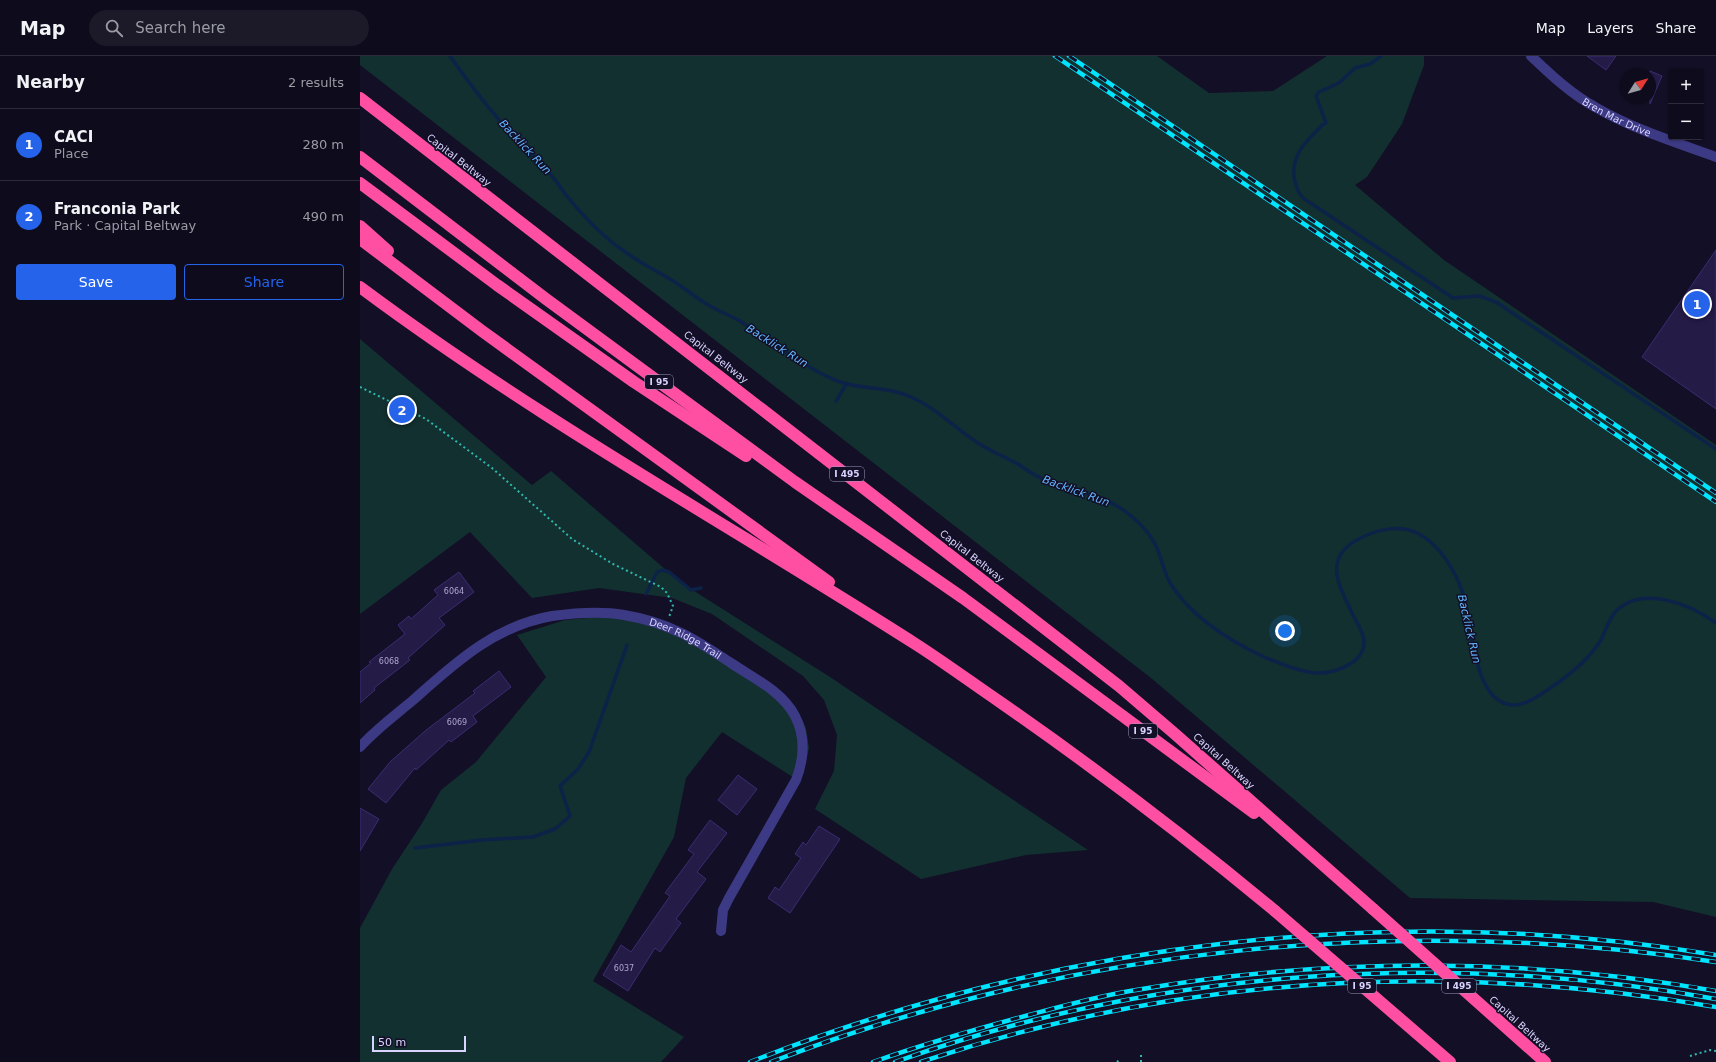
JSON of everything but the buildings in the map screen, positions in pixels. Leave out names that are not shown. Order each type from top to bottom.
[{"type":"highway","name":"Capital Beltway","points":[[360,98],[1058,638],[1175,734],[1545,1062]]},
{"type":"highway","name":"I 95","points":[[360,157],[546,299],[782,472],[963,598],[1323,865]]},
{"type":"highway","points":[[360,183],[497,285],[634,382],[963,598]]},
{"type":"highway","points":[[360,226],[482,331]]},
{"type":"highway","name":"I 95","points":[[360,239],[482,331],[919,647],[1125,791],[1179,832],[1275,911],[1450,1062]]},
{"type":"highway","points":[[360,287],[455,355],[530,405],[919,647]]},
{"type":"street","name":"Bren Mar Drive","points":[[1531,56],[1545,70],[1594,107],[1622,121],[1716,157]]},
{"type":"street","name":"Deer Ridge Trail","points":[[360,747],[466,654],[490,638],[517,626],[552,616],[596,614],[624,615],[679,631],[772,690],[787,704],[795,716],[803,744],[801,767],[796,780],[723,910],[721,931]]},
{"type":"path","points":[[360,387],[426,419],[492,468],[572,539],[613,564],[661,587],[667,593],[673,606],[665,627]]},
{"type":"path","points":[[1690,1056],[1710,1050],[1716,1051]]},
{"type":"path","points":[[1141,1055],[1141,1062]]},
{"type":"green space","points":[[360,56],[1157,56],[1209,93],[1273,91],[1327,56],[1424,56],[1424,65],[1402,124],[1367,177],[1355,185],[1444,260],[1716,445],[1716,917],[1653,902],[1410,898],[1151,678],[360,65]]},
{"type":"green space","points":[[360,339],[532,485],[551,471],[680,582],[827,675],[1088,850],[1026,855],[921,879],[815,809],[834,771],[837,735],[824,700],[803,676],[712,614],[672,598],[599,588],[532,598],[470,532],[360,614]]},
{"type":"green space","points":[[612,616],[655,623],[700,641],[797,710],[806,728],[809,748],[803,774],[799,781],[722,732],[686,778],[674,837],[593,981],[684,1037],[661,1062],[360,1062],[360,928],[392,869],[421,825],[441,790],[476,762],[546,677],[517,635],[565,620]]},
{"type":"waterway","name":"Backlick Run","points":[[450,56],[495,115],[551,176],[585,217],[616,246],[635,259],[675,282],[708,305],[740,321],[789,354],[828,377],[840,382],[894,391],[911,397],[937,412],[978,443],[1018,464],[1035,475],[1050,482],[1099,497],[1122,509],[1138,522],[1152,538],[1169,581],[1190,608],[1213,628],[1225,636],[1264,657],[1296,669],[1322,673],[1330,672],[1346,666],[1359,656],[1363,650],[1364,639],[1339,582],[1337,571],[1338,561],[1342,552],[1351,544],[1365,536],[1391,529],[1404,529],[1417,533],[1433,544],[1446,560],[1457,578],[1464,597],[1472,643],[1482,678],[1490,692],[1500,701],[1513,705],[1518,705],[1535,698],[1568,675],[1583,662],[1598,645],[1613,615],[1627,603],[1639,599],[1653,598],[1666,600],[1693,609],[1716,623]]},
{"type":"waterway","points":[[1381,56],[1370,64],[1355,68],[1339,83],[1319,92],[1316,96],[1326,123],[1322,125],[1305,143],[1300,150],[1294,166],[1295,183],[1303,198],[1453,298],[1479,296],[1496,302],[1716,449]]},
{"type":"waterway","points":[[836,401],[847,383]]},
{"type":"waterway","points":[[646,594],[657,572],[662,570],[669,572],[691,590],[701,588]]},
{"type":"waterway","points":[[415,848],[482,840],[533,837],[555,829],[570,816],[560,786],[578,769],[589,752],[627,645]]},
{"type":"railway","points":[[1055,56],[1716,502]]},
{"type":"railway","points":[[1069,56],[1716,493]]},
{"type":"railway","points":[[750,1062],[866,1021],[984,987],[1104,961],[1226,943],[1348,933],[1471,932],[1594,939],[1716,955]]},
{"type":"railway","points":[[771,1062],[885,1023],[1001,991],[1118,967],[1237,951],[1357,942],[1477,941],[1596,948],[1716,962]]},
{"type":"railway","points":[[873,1062],[970,1031],[1104,996],[1203,980],[1276,972],[1349,967],[1497,967],[1570,972],[1643,980],[1716,991]]},
{"type":"railway","points":[[895,1062],[994,1031],[1095,1006],[1198,988],[1301,977],[1405,973],[1509,975],[1613,984],[1716,999]]},
{"type":"railway","points":[[921,1062],[1019,1033],[1117,1010],[1216,994],[1315,985],[1415,981],[1515,984],[1615,993],[1716,1007]]},
{"type":"place","name":"CACI","points":[[1697,304]]},
{"type":"place","name":"Franconia Park","points":[[402,410]]}]
